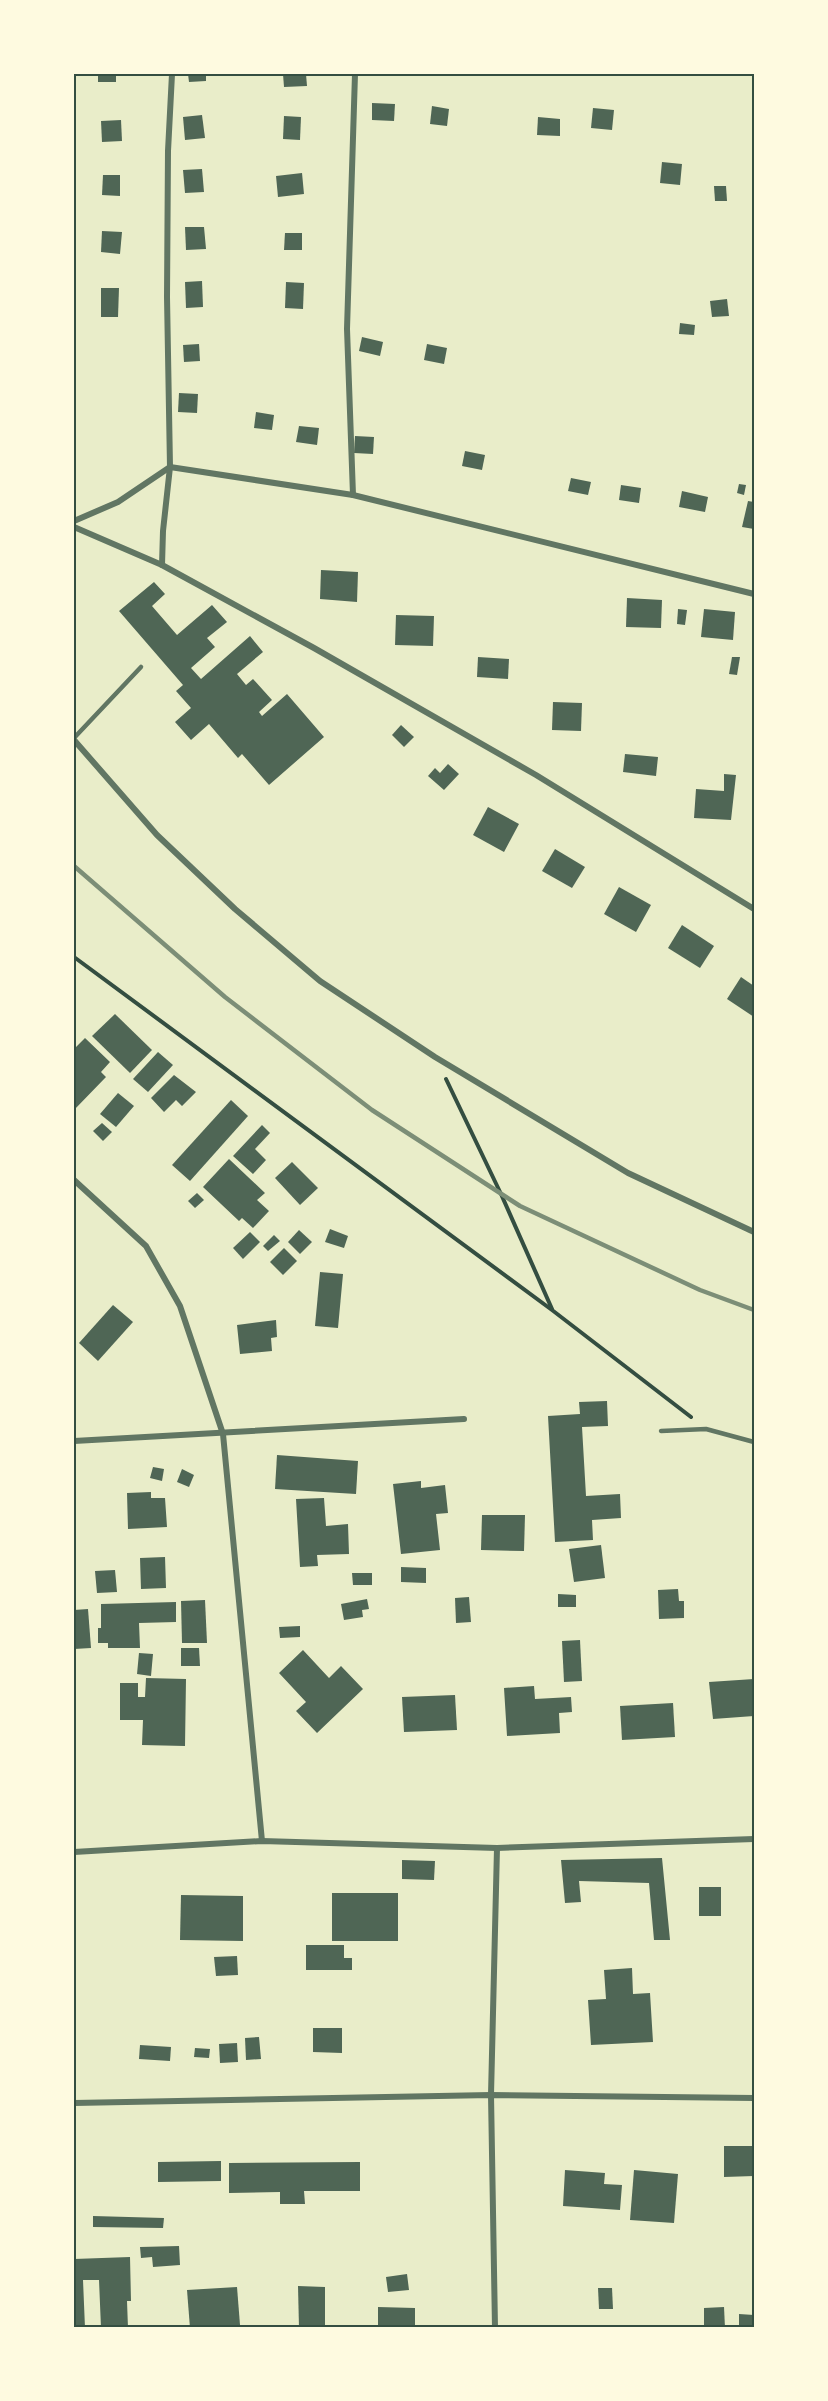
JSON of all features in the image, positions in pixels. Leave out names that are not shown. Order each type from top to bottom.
[{"type":"street","points":[[162,564],[170,466],[168,151],[172,74]]},
{"type":"street","points":[[353,495],[347,328],[355,74]]},
{"type":"street","points":[[74,521],[118,501],[170,466],[353,495],[754,594]]},
{"type":"street","points":[[74,527],[162,564],[324,654],[526,769],[754,909]]},
{"type":"street","points":[[74,739],[157,835],[235,909],[320,981],[435,1057],[628,1173],[754,1232]]},
{"type":"street","points":[[74,1180],[146,1246],[180,1306],[223,1434],[262,1841]]},
{"type":"street","points":[[74,1441],[464,1419]]},
{"type":"street","points":[[74,1852],[262,1841],[497,1848],[754,1839]]},
{"type":"street","points":[[495,2328],[491,2095],[497,1848]]},
{"type":"street","points":[[74,2103],[491,2095],[754,2098]]},
{"type":"lane","points":[[74,739],[141,667]]},
{"type":"lane","points":[[661,1431],[705,1429],[754,1442]]},
{"type":"path","points":[[74,957],[552,1310],[705,1429]]},
{"type":"path","points":[[435,1057],[501,1194],[552,1310]]},
{"type":"building","points":[[98,74],[116,74],[116,82],[98,82]]},
{"type":"building","points":[[188,74],[206,74],[206,81],[189,82]]},
{"type":"building","points":[[283,74],[306,74],[307,86],[284,87]]},
{"type":"building","points":[[372,103],[395,104],[394,121],[372,120]]},
{"type":"building","points":[[432,106],[449,109],[447,126],[430,124]]},
{"type":"building","points":[[593,108],[614,110],[612,130],[591,128]]},
{"type":"building","points":[[202,115],[205,138],[185,140],[183,117]]},
{"type":"building","points":[[284,116],[301,117],[300,140],[283,139]]},
{"type":"building","points":[[538,117],[560,119],[560,136],[537,135]]},
{"type":"building","points":[[121,120],[122,141],[102,142],[101,121]]},
{"type":"building","points":[[662,162],[682,164],[680,185],[660,183]]},
{"type":"building","points":[[202,169],[204,192],[185,193],[183,170]]},
{"type":"building","points":[[302,173],[304,194],[278,197],[276,176]]},
{"type":"building","points":[[103,175],[120,175],[120,196],[102,195]]},
{"type":"building","points":[[714,186],[726,186],[727,201],[715,201]]},
{"type":"building","points":[[185,227],[204,227],[206,249],[186,250]]},
{"type":"building","points":[[102,231],[122,232],[120,254],[101,252]]},
{"type":"building","points":[[285,233],[302,233],[302,250],[284,250]]},
{"type":"building","points":[[202,281],[203,307],[186,308],[185,282]]},
{"type":"building","points":[[286,282],[304,283],[303,309],[285,308]]},
{"type":"building","points":[[101,288],[119,288],[118,317],[101,317]]},
{"type":"building","points":[[727,299],[729,316],[712,317],[710,301]]},
{"type":"building","points":[[680,323],[695,325],[694,335],[679,334]]},
{"type":"building","points":[[362,337],[383,342],[380,356],[359,351]]},
{"type":"building","points":[[199,344],[200,361],[184,362],[183,345]]},
{"type":"building","points":[[427,344],[447,348],[444,364],[424,360]]},
{"type":"building","points":[[179,393],[198,394],[197,413],[178,412]]},
{"type":"building","points":[[256,412],[274,415],[272,430],[254,428]]},
{"type":"building","points":[[299,426],[319,428],[317,445],[296,442]]},
{"type":"building","points":[[355,436],[374,437],[373,454],[354,453]]},
{"type":"building","points":[[465,451],[485,455],[482,470],[462,466]]},
{"type":"building","points":[[571,478],[591,482],[588,495],[568,491]]},
{"type":"building","points":[[739,484],[746,485],[744,495],[737,493]]},
{"type":"building","points":[[621,485],[641,488],[639,503],[619,500]]},
{"type":"building","points":[[682,491],[708,497],[705,512],[679,507]]},
{"type":"building","points":[[748,501],[754,502],[754,529],[742,527]]},
{"type":"building","points":[[321,570],[358,572],[357,602],[320,599]]},
{"type":"building","points":[[154,582],[165,594],[152,606],[177,635],[212,605],[227,622],[207,638],[215,647],[191,668],[201,679],[250,636],[263,652],[237,674],[246,685],[253,679],[272,700],[259,712],[262,716],[287,694],[324,737],[269,785],[242,754],[238,758],[209,724],[191,740],[175,722],[191,708],[176,691],[183,685],[119,611]]},
{"type":"building","points":[[627,598],[662,600],[661,628],[626,627]]},
{"type":"building","points":[[678,609],[687,610],[685,625],[677,624]]},
{"type":"building","points":[[704,609],[735,612],[733,640],[701,637]]},
{"type":"building","points":[[396,615],[434,616],[433,646],[395,645]]},
{"type":"building","points":[[478,657],[509,659],[508,679],[477,677]]},
{"type":"building","points":[[732,657],[740,657],[737,675],[729,674]]},
{"type":"building","points":[[553,702],[582,703],[581,731],[552,730]]},
{"type":"building","points":[[401,725],[414,737],[404,747],[392,735]]},
{"type":"building","points":[[625,754],[658,757],[656,776],[623,772]]},
{"type":"building","points":[[448,764],[459,774],[444,790],[428,776],[435,768],[440,773]]},
{"type":"building","points":[[724,774],[736,775],[731,820],[694,818],[696,789],[724,791]]},
{"type":"building","points":[[488,807],[519,824],[504,852],[473,835]]},
{"type":"building","points":[[555,849],[585,867],[572,888],[542,871]]},
{"type":"building","points":[[619,887],[651,905],[636,932],[604,914]]},
{"type":"building","points":[[682,925],[714,946],[700,968],[668,948]]},
{"type":"building","points":[[741,977],[754,986],[754,1017],[727,999]]},
{"type":"building","points":[[115,1014],[152,1050],[130,1073],[92,1036]]},
{"type":"building","points":[[85,1038],[110,1062],[101,1072],[106,1077],[74,1110],[74,1049]]},
{"type":"building","points":[[158,1052],[173,1065],[148,1092],[133,1079]]},
{"type":"building","points":[[174,1075],[196,1092],[182,1106],[176,1100],[164,1112],[151,1098]]},
{"type":"building","points":[[118,1093],[134,1106],[116,1127],[100,1114]]},
{"type":"building","points":[[231,1100],[248,1116],[190,1181],[172,1165]]},
{"type":"building","points":[[102,1123],[112,1132],[103,1141],[93,1131]]},
{"type":"building","points":[[262,1125],[270,1133],[255,1149],[266,1160],[253,1174],[233,1156]]},
{"type":"building","points":[[229,1159],[265,1193],[257,1200],[269,1211],[253,1228],[242,1218],[239,1221],[203,1187]]},
{"type":"building","points":[[292,1162],[318,1188],[300,1205],[275,1178]]},
{"type":"building","points":[[197,1193],[204,1200],[195,1208],[188,1201]]},
{"type":"building","points":[[330,1229],[348,1236],[344,1248],[325,1242]]},
{"type":"building","points":[[299,1230],[312,1242],[300,1254],[288,1242]]},
{"type":"building","points":[[250,1232],[260,1242],[243,1259],[233,1248]]},
{"type":"building","points":[[274,1235],[280,1241],[268,1251],[263,1246]]},
{"type":"building","points":[[284,1248],[297,1261],[283,1275],[270,1262]]},
{"type":"building","points":[[320,1272],[343,1274],[338,1328],[315,1326]]},
{"type":"building","points":[[113,1305],[133,1322],[98,1361],[79,1343]]},
{"type":"building","points":[[276,1320],[277,1337],[271,1338],[272,1351],[240,1354],[237,1325]]},
{"type":"building","points":[[607,1401],[608,1426],[582,1427],[586,1496],[620,1494],[621,1518],[592,1520],[593,1540],[555,1542],[548,1416],[580,1414],[579,1402]]},
{"type":"building","points":[[277,1455],[358,1461],[356,1494],[275,1489]]},
{"type":"building","points":[[153,1467],[164,1469],[162,1481],[150,1478]]},
{"type":"building","points":[[182,1469],[194,1475],[189,1487],[177,1482]]},
{"type":"building","points":[[421,1481],[421,1488],[445,1485],[448,1513],[436,1514],[440,1550],[401,1554],[393,1484]]},
{"type":"building","points":[[151,1492],[151,1498],[165,1498],[167,1527],[128,1529],[127,1493]]},
{"type":"building","points":[[324,1498],[326,1526],[348,1524],[349,1554],[317,1555],[318,1566],[300,1567],[296,1499]]},
{"type":"building","points":[[482,1515],[525,1515],[524,1551],[481,1550]]},
{"type":"building","points":[[601,1545],[605,1578],[574,1582],[569,1549]]},
{"type":"building","points":[[165,1557],[166,1588],[141,1589],[140,1558]]},
{"type":"building","points":[[401,1567],[426,1568],[426,1583],[401,1582]]},
{"type":"building","points":[[115,1570],[117,1592],[97,1593],[95,1571]]},
{"type":"building","points":[[352,1573],[372,1573],[372,1585],[353,1585]]},
{"type":"building","points":[[678,1589],[679,1601],[684,1601],[684,1618],[659,1619],[658,1590]]},
{"type":"building","points":[[558,1594],[576,1595],[576,1607],[558,1607]]},
{"type":"building","points":[[469,1597],[471,1622],[456,1623],[455,1598]]},
{"type":"building","points":[[367,1599],[369,1609],[362,1610],[363,1617],[344,1620],[341,1604]]},
{"type":"building","points":[[205,1600],[207,1643],[182,1643],[181,1601]]},
{"type":"building","points":[[176,1602],[176,1622],[139,1623],[140,1648],[108,1648],[108,1643],[98,1643],[98,1628],[101,1628],[101,1604]]},
{"type":"building","points":[[88,1609],[91,1648],[74,1649],[74,1610]]},
{"type":"building","points":[[300,1626],[300,1637],[280,1638],[279,1627]]},
{"type":"building","points":[[580,1640],[582,1681],[564,1682],[562,1641]]},
{"type":"building","points":[[181,1648],[199,1648],[200,1666],[181,1666]]},
{"type":"building","points":[[303,1650],[329,1678],[341,1666],[363,1689],[317,1733],[296,1711],[306,1702],[279,1673]]},
{"type":"building","points":[[139,1653],[153,1654],[151,1676],[137,1674]]},
{"type":"building","points":[[146,1678],[186,1679],[185,1746],[142,1745],[143,1720],[120,1720],[120,1683],[138,1683],[138,1697],[145,1697]]},
{"type":"building","points":[[754,1679],[754,1716],[713,1719],[709,1682]]},
{"type":"building","points":[[534,1686],[535,1699],[571,1697],[572,1712],[559,1713],[560,1733],[507,1736],[504,1688]]},
{"type":"building","points":[[455,1695],[457,1730],[404,1732],[402,1697]]},
{"type":"building","points":[[673,1703],[675,1737],[622,1740],[620,1706]]},
{"type":"building","points":[[662,1858],[670,1940],[654,1940],[649,1883],[579,1881],[581,1902],[565,1903],[561,1860]]},
{"type":"building","points":[[402,1860],[435,1861],[434,1880],[402,1879]]},
{"type":"building","points":[[699,1887],[721,1887],[721,1916],[699,1916]]},
{"type":"building","points":[[332,1893],[398,1893],[398,1941],[332,1941]]},
{"type":"building","points":[[181,1895],[243,1896],[243,1941],[180,1940]]},
{"type":"building","points":[[306,1945],[344,1945],[344,1958],[352,1958],[352,1970],[306,1970]]},
{"type":"building","points":[[237,1956],[238,1975],[216,1976],[214,1957]]},
{"type":"building","points":[[632,1968],[633,1994],[650,1993],[653,2042],[591,2045],[588,2000],[606,1999],[604,1970]]},
{"type":"building","points":[[313,2028],[342,2028],[342,2053],[313,2052]]},
{"type":"building","points":[[259,2037],[261,2059],[246,2060],[245,2038]]},
{"type":"building","points":[[237,2043],[238,2062],[220,2063],[219,2044]]},
{"type":"building","points":[[140,2045],[171,2047],[170,2061],[139,2059]]},
{"type":"building","points":[[195,2048],[210,2049],[209,2058],[194,2057]]},
{"type":"building","points":[[724,2146],[754,2146],[754,2176],[724,2177]]},
{"type":"building","points":[[221,2161],[221,2181],[158,2182],[158,2162]]},
{"type":"building","points":[[360,2162],[360,2191],[304,2191],[305,2204],[280,2204],[280,2192],[229,2193],[229,2163]]},
{"type":"building","points":[[565,2170],[605,2173],[604,2184],[622,2185],[620,2210],[563,2206]]},
{"type":"building","points":[[634,2170],[678,2174],[674,2223],[630,2220]]},
{"type":"building","points":[[93,2216],[164,2218],[163,2228],[93,2227]]},
{"type":"building","points":[[179,2246],[180,2265],[153,2267],[152,2257],[141,2258],[140,2247]]},
{"type":"building","points":[[130,2257],[131,2301],[127,2301],[128,2328],[101,2328],[99,2280],[83,2280],[85,2328],[74,2328],[74,2259]]},
{"type":"building","points":[[407,2274],[409,2290],[388,2292],[386,2277]]},
{"type":"building","points":[[298,2286],[325,2287],[325,2328],[299,2328]]},
{"type":"building","points":[[237,2287],[240,2325],[190,2328],[187,2290]]},
{"type":"building","points":[[598,2288],[612,2288],[613,2309],[599,2309]]},
{"type":"building","points":[[378,2307],[415,2308],[415,2328],[378,2328]]},
{"type":"building","points":[[724,2307],[725,2328],[704,2328],[704,2308]]},
{"type":"building","points":[[739,2314],[754,2315],[754,2328],[739,2328]]},
{"type":"railway","points":[[74,866],[225,997],[372,1110],[520,1206],[700,1290],[754,1310]]}]
